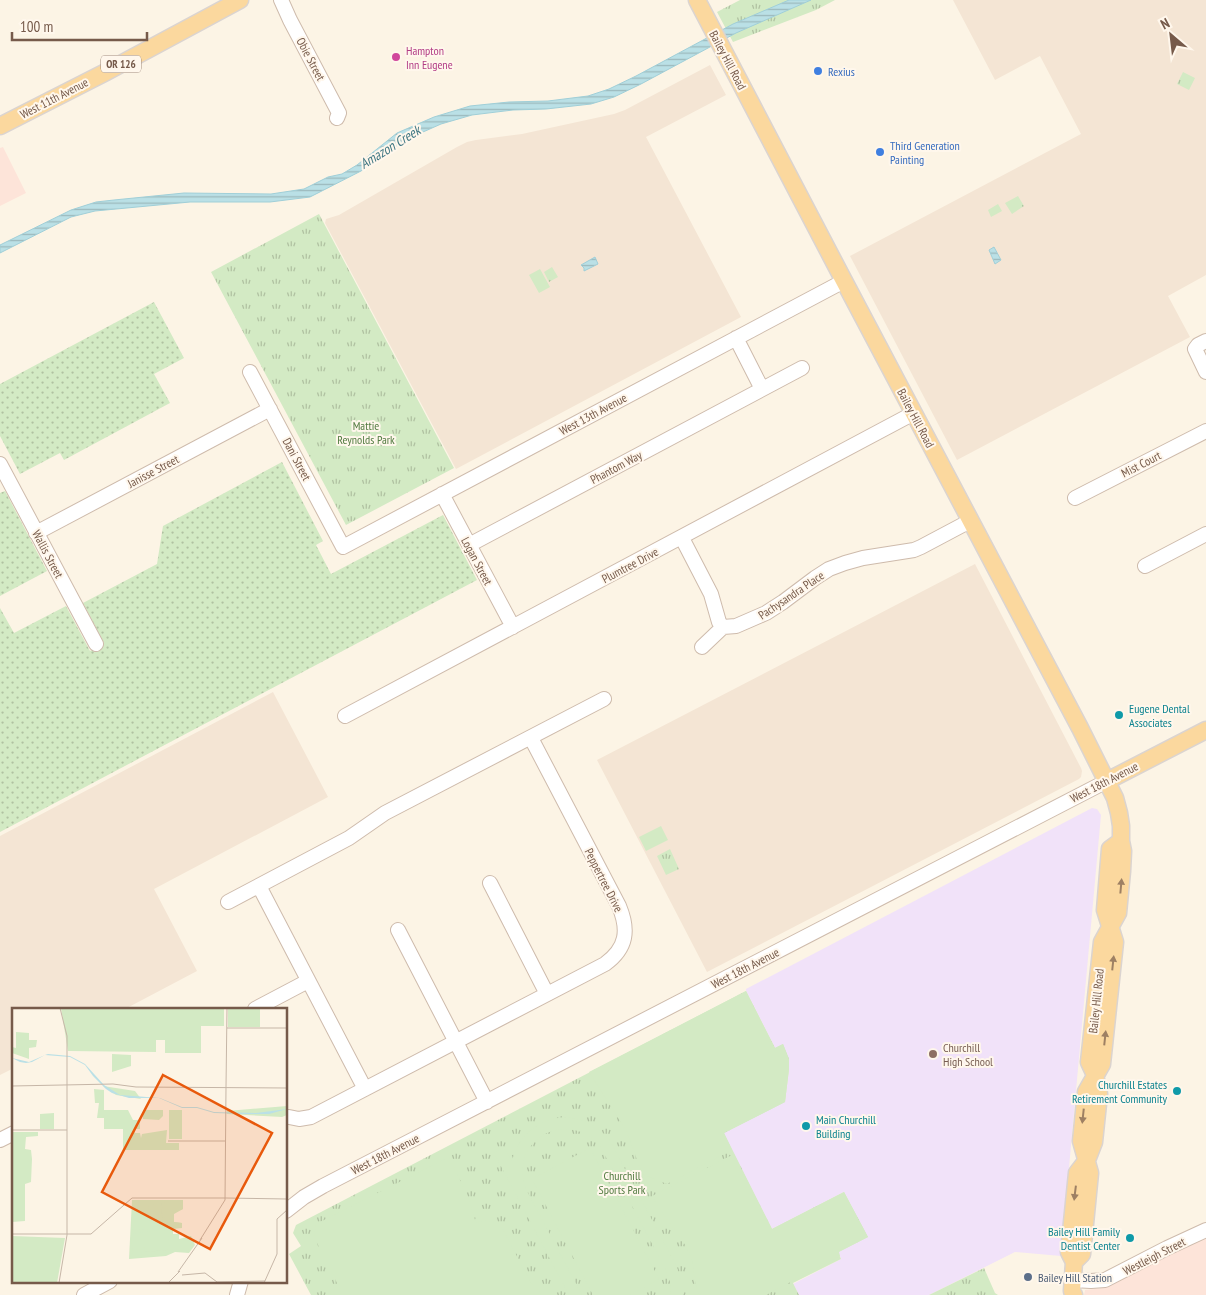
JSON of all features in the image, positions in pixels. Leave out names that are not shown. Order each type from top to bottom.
[{"type":"main road","name":"West 11th Avenue","points":[[0,126],[240,0]]},
{"type":"main road","name":"Bailey Hill Road","points":[[697,0],[1115,798],[1121,826],[1121,841],[1110,849],[1105,910],[1111,928],[1102,942],[1089,1062],[1095,1074],[1086,1092],[1082,1126],[1081,1141],[1087,1160],[1077,1173],[1068,1252],[1074,1262],[1071,1290]]},
{"type":"main road","name":"West 18th Avenue","points":[[1107,781],[1206,730]]},
{"type":"street","name":"Obie Street","points":[[282,0],[290,20],[339,113],[337,118]]},
{"type":"street","name":"West 13th Avenue","points":[[343,547],[844,281]]},
{"type":"street","points":[[736,338],[762,389]]},
{"type":"street","points":[[1200,345],[1206,372]]},
{"type":"street","name":"Phantom Way","points":[[469,546],[802,368]]},
{"type":"street","name":"Dani Street","points":[[250,372],[343,547]]},
{"type":"street","name":"Janisse Street","points":[[36,533],[270,409]]},
{"type":"street","name":"Plumtree Drive","points":[[345,716],[914,414]]},
{"type":"street","name":"Mist Court","points":[[1075,498],[1206,431]]},
{"type":"street","name":"Wallis Street","points":[[0,464],[96,644]]},
{"type":"street","name":"Logan Street","points":[[442,494],[513,627]]},
{"type":"street","name":"Pachysandra Place","points":[[723,627],[736,626],[766,613],[829,569],[864,558],[914,550],[970,521]]},
{"type":"street","points":[[1145,566],[1206,534]]},
{"type":"street","points":[[682,538],[709,589],[719,622],[723,627],[702,647]]},
{"type":"street","points":[[228,902],[356,834],[385,813],[604,699]]},
{"type":"street","name":"Peppertree Drive","points":[[289,1117],[311,1117],[605,964],[613,958],[622,946],[625,928],[619,906],[531,738]]},
{"type":"street","name":"West 18th Avenue","points":[[288,1209],[323,1186],[1107,781]]},
{"type":"street","points":[[490,883],[547,994]]},
{"type":"street","points":[[259,886],[365,1089]]},
{"type":"street","points":[[398,930],[487,1102]]},
{"type":"street","points":[[258,1008],[308,981]]},
{"type":"street","points":[[0,1140],[12,1134]]},
{"type":"street","name":"Westleigh Street","points":[[1071,1290],[1091,1281],[1106,1280],[1206,1230]]},
{"type":"street","points":[[84,1295],[108,1282]]},
{"type":"street","points":[[237,1295],[241,1282]]},
{"type":"shaded area","points":[[953,0],[1206,0],[1206,275],[1168,296],[1190,337],[957,460],[850,256],[1081,134],[1040,56],[995,80]]},
{"type":"shaded area","points":[[710,65],[726,95],[646,137],[741,317],[456,469],[325,223],[326,219],[339,215],[467,142],[522,134],[614,114]]},
{"type":"shaded area","points":[[3,147],[26,193],[0,206],[0,148]]},
{"type":"shaded area","points":[[975,564],[1081,768],[1081,777],[707,972],[597,760]]},
{"type":"shaded area","points":[[273,692],[328,797],[154,889],[197,971],[127,1008],[12,1008],[12,1069],[0,1075],[0,836]]},
{"type":"shaded area","name":"Churchill High School","points":[[1092,808],[1097,809],[1101,815],[1061,1256],[1015,1252],[929,1295],[799,1295],[793,1284],[841,1259],[838,1252],[867,1237],[844,1192],[772,1229],[723,1133],[785,1101],[789,1059],[775,1048],[746,989]]},
{"type":"shaded area","points":[[1206,1235],[1206,1295],[1084,1295],[1085,1290],[1103,1288]]},
{"type":"green space","points":[[740,0],[835,0],[816,10],[733,42],[717,12]]},
{"type":"green space","points":[[1183,72],[1195,78],[1189,90],[1177,84]]},
{"type":"green space","points":[[1018,196],[1024,206],[1012,214],[1005,203]]},
{"type":"green space","points":[[998,204],[1002,211],[991,217],[988,210]]},
{"type":"green space","name":"Mattie Reynolds Park","points":[[319,214],[454,468],[346,525],[211,272]]},
{"type":"green space","points":[[552,267],[558,277],[549,282],[544,272]]},
{"type":"green space","points":[[540,269],[550,287],[539,293],[529,275]]},
{"type":"green space","points":[[154,302],[184,358],[154,374],[170,403],[64,460],[60,453],[20,474],[0,436],[0,384]]},
{"type":"green space","points":[[282,462],[323,541],[316,545],[331,574],[443,515],[477,580],[0,832],[0,608],[14,633],[66,606],[90,651],[104,643],[83,603],[157,564],[163,526]]},
{"type":"green space","points":[[5,491],[47,571],[0,596],[0,493]]},
{"type":"green space","points":[[661,826],[668,840],[646,851],[639,837]]},
{"type":"green space","points":[[670,849],[679,869],[666,875],[657,856]]},
{"type":"green space","name":"Churchill Sports Park","points":[[746,991],[775,1048],[783,1044],[789,1059],[785,1102],[724,1133],[772,1229],[844,1192],[868,1237],[838,1252],[841,1259],[793,1283],[799,1295],[311,1295],[289,1254],[301,1246],[293,1233],[296,1225]]},
{"type":"green space","points":[[746,991],[775,1048],[783,1044],[789,1059],[785,1102],[724,1133],[732,1150],[667,1184],[642,1174],[624,1127],[589,1072]]},
{"type":"green space","points":[[564,1117],[589,1123],[609,1139],[676,1265],[682,1281],[682,1295],[671,1295],[670,1282],[666,1270],[600,1146],[586,1134],[571,1129],[556,1130],[542,1136],[532,1145],[525,1158],[523,1174],[527,1191],[582,1295],[569,1295],[494,1153],[504,1148],[512,1161],[519,1144],[530,1130],[545,1121]]},
{"type":"green space","points":[[590,1148],[659,1279],[630,1295],[593,1295],[532,1179]]},
{"type":"green space","points":[[734,1154],[772,1229],[844,1192],[868,1237],[839,1252],[840,1256],[766,1295],[700,1295],[696,1286],[691,1257],[678,1233],[661,1212],[652,1196]]},
{"type":"green space","points":[[449,1157],[468,1197],[476,1223],[484,1220],[500,1224],[531,1283],[536,1286],[541,1295],[343,1295],[314,1237],[316,1224]]},
{"type":"green space","points":[[984,1268],[995,1293],[998,1295],[929,1295]]},
{"type":"water","name":"Amazon Creek","points":[[789,0],[811,0],[736,33],[614,97],[591,104],[472,115],[441,124],[405,140],[361,171],[310,197],[270,202],[190,202],[95,211],[71,217],[0,253],[0,245],[71,210],[96,202],[184,193],[271,194],[304,189],[328,177],[342,174],[357,165],[397,133],[434,117],[470,106],[548,101],[588,96],[609,89],[733,24]]},
{"type":"water","points":[[994,247],[1001,260],[995,264],[989,250]]},
{"type":"water","points":[[595,257],[598,264],[584,271],[581,265]]},
{"type":"place","name":"Hampton Inn Eugene","points":[[396,57]]},
{"type":"place","name":"Rexius","points":[[818,71]]},
{"type":"place","name":"Third Generation Painting","points":[[880,152]]},
{"type":"place","name":"Eugene Dental Associates","points":[[1119,715]]},
{"type":"place","name":"Churchill High School","points":[[933,1054]]},
{"type":"place","name":"Churchill Estates Retirement Community","points":[[1177,1091]]},
{"type":"place","name":"Main Churchill Building","points":[[806,1126]]},
{"type":"place","name":"Bailey Hill Family Dentist Center","points":[[1130,1238]]},
{"type":"place","name":"Bailey Hill Station","points":[[1028,1277]]}]
